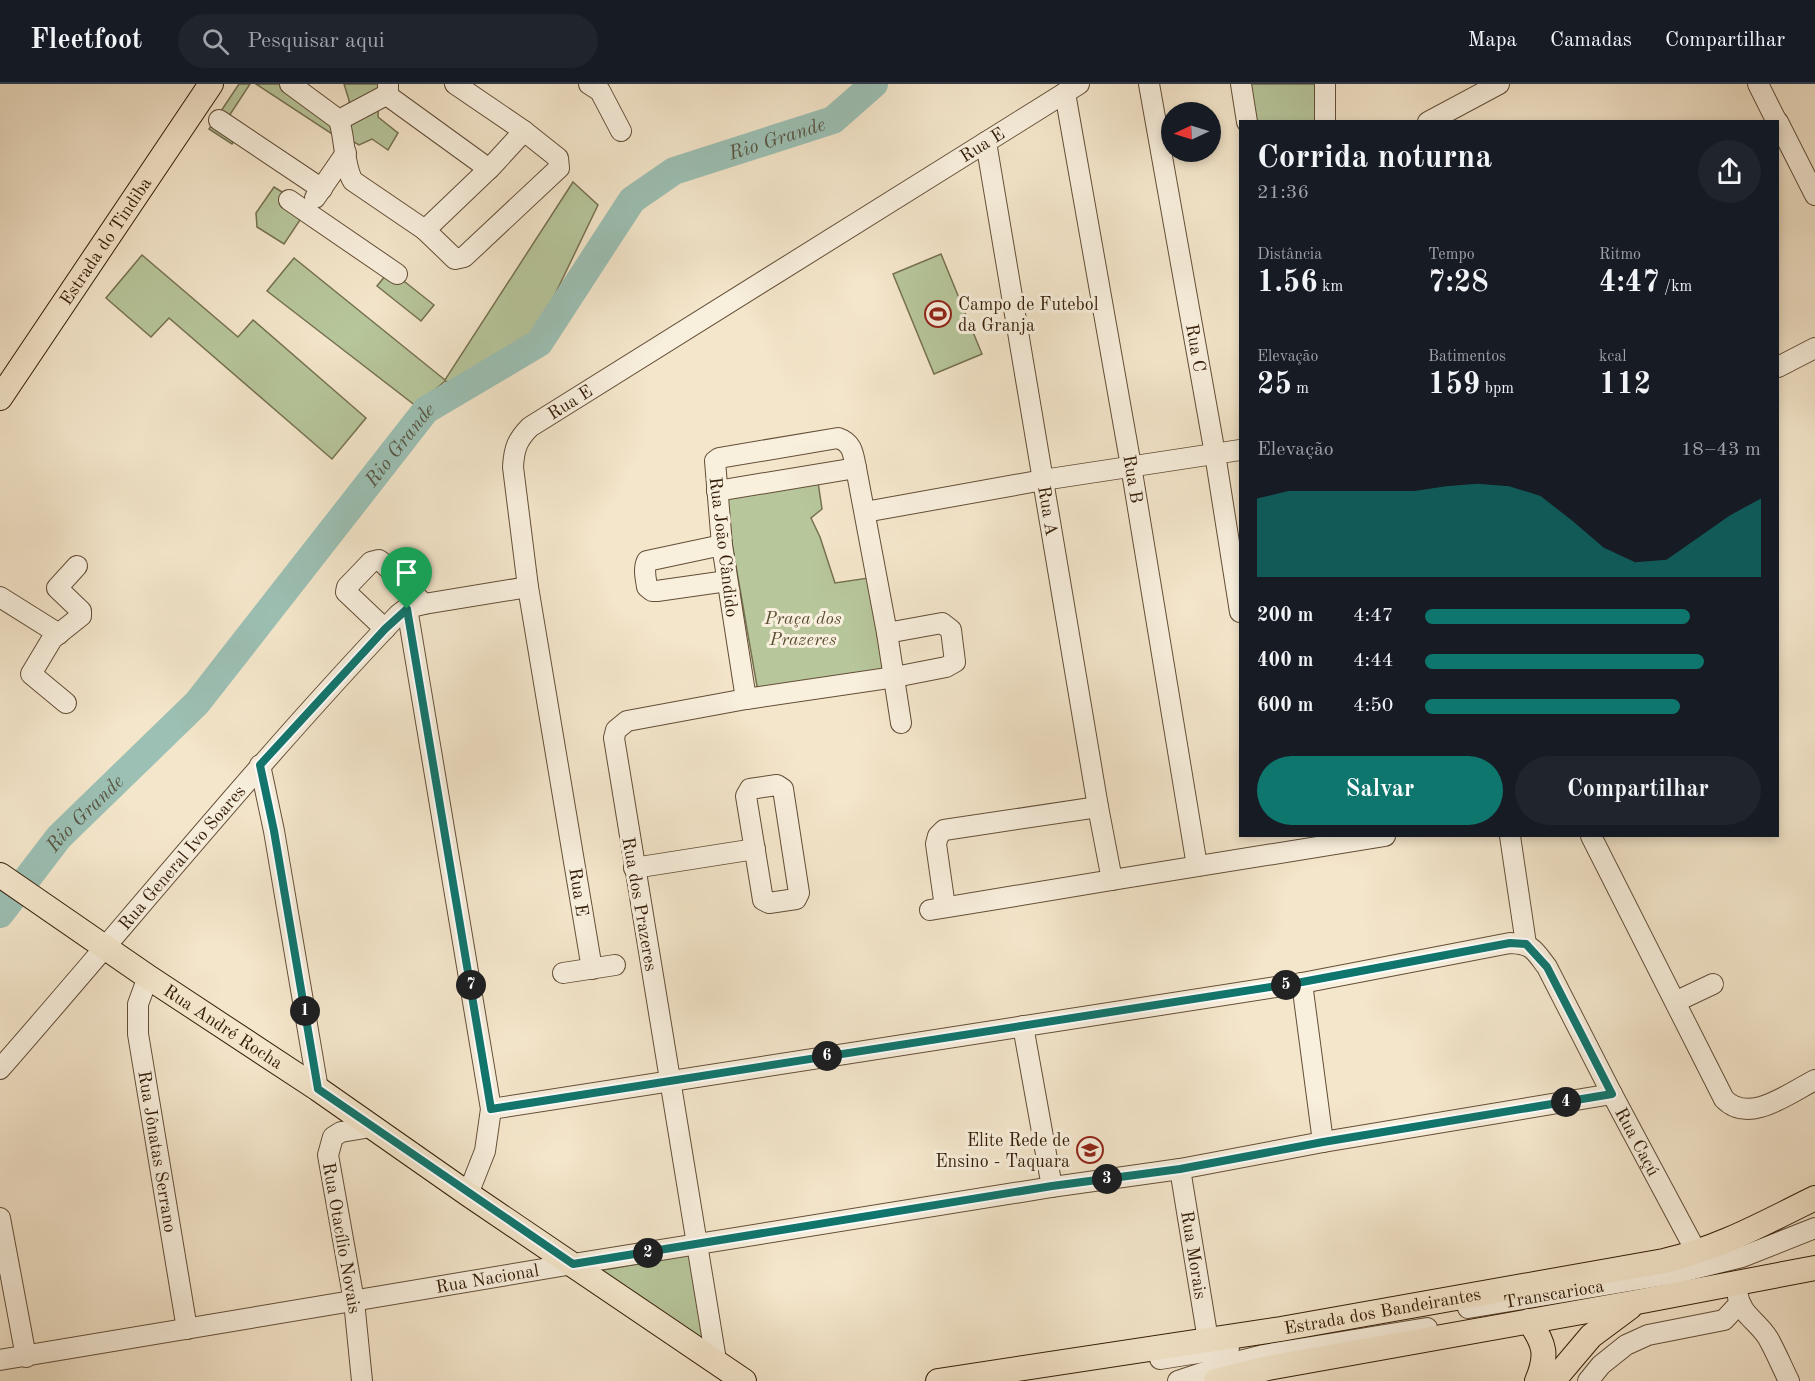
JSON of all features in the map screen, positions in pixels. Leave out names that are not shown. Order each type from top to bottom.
[{"type":"main road","name":"Estrada do Tindiba","points":[[0,398],[211,84]]},
{"type":"main road","name":"Rua André Rocha","points":[[0,875],[148,977],[318,1089],[468,1194],[744,1381]]},
{"type":"main road","name":"Estrada dos Bandeirantes","points":[[938,1381],[1374,1313],[1664,1261],[1697,1253],[1734,1238],[1815,1198]]},
{"type":"main road","name":"Estrada dos Bandeirantes","points":[[1216,1381],[1268,1368],[1637,1302],[1738,1294],[1812,1270]]},
{"type":"main road","points":[[1529,1322],[1539,1336],[1544,1347],[1544,1357],[1556,1376],[1591,1336],[1637,1302]]},
{"type":"street","points":[[290,84],[339,120],[349,175],[354,181],[424,230],[455,259],[459,260],[559,168],[558,158],[524,131],[455,84]]},
{"type":"street","name":"Rua C","points":[[1149,84],[1215,454],[1239,606]]},
{"type":"street","points":[[1241,84],[1247,120]]},
{"type":"street","points":[[1325,84],[1325,120]]},
{"type":"street","points":[[1432,120],[1499,84]]},
{"type":"street","points":[[1758,84],[1776,120]]},
{"type":"street","points":[[601,86],[621,131]]},
{"type":"street","name":"Rua E","points":[[592,969],[528,587],[513,467],[514,449],[519,438],[530,427],[1072,88]]},
{"type":"street","name":"Rua B","points":[[1072,88],[1197,866]]},
{"type":"street","points":[[339,120],[388,89],[391,98],[489,169]]},
{"type":"street","points":[[219,120],[321,189]]},
{"type":"street","points":[[1779,126],[1815,195]]},
{"type":"street","points":[[424,230],[489,169],[524,131]]},
{"type":"street","name":"Rua A","points":[[986,142],[1112,880]]},
{"type":"street","points":[[306,211],[346,153]]},
{"type":"street","points":[[289,200],[397,274]]},
{"type":"street","points":[[1779,366],[1815,348]]},
{"type":"street","name":"Rua João Cândido","points":[[746,699],[722,545],[715,461],[719,458],[838,438],[850,445],[856,468]]},
{"type":"street","points":[[865,512],[1044,480],[1239,450]]},
{"type":"street","points":[[717,491],[856,468],[895,677],[901,723]]},
{"type":"street","points":[[722,545],[647,561],[644,566],[647,587],[652,591],[727,581]]},
{"type":"street","points":[[385,629],[346,591],[347,587],[371,562],[379,560],[416,606],[491,1109],[485,1151],[468,1194]]},
{"type":"street","points":[[66,703],[31,674],[52,639],[81,616],[81,611],[57,588],[77,566]]},
{"type":"street","points":[[416,606],[528,587]]},
{"type":"street","points":[[0,597],[59,634]]},
{"type":"street","points":[[58,600],[77,620]]},
{"type":"street","name":"Rua General Ivo Soares","points":[[0,1069],[106,948],[260,765],[385,629],[416,606]]},
{"type":"street","name":"Rua dos Prazeres","points":[[716,1360],[614,746],[616,730],[627,721],[746,699],[895,677],[951,666],[955,662],[951,630],[942,622],[887,633]]},
{"type":"street","points":[[260,765],[276,843],[318,1089]]},
{"type":"street","points":[[780,786],[783,789],[799,893],[796,899],[769,903],[763,900],[755,849],[747,792],[750,789],[780,786]]},
{"type":"street","points":[[1098,807],[944,830],[938,836],[936,844],[937,909],[1197,866],[1278,844],[1365,837]]},
{"type":"street","points":[[491,1109],[1302,982],[1510,943],[1526,944],[1510,837]]},
{"type":"street","points":[[1592,837],[1677,1001],[1724,1099],[1730,1105],[1743,1110],[1752,1110],[1815,1080]]},
{"type":"street","points":[[634,868],[755,849]]},
{"type":"street","name":"Rua Caçú","points":[[1526,944],[1547,967],[1697,1253]]},
{"type":"street","points":[[563,974],[615,965]]},
{"type":"street","name":"Rua Jônatas Serrano","points":[[148,977],[138,1004],[138,1034],[187,1329]]},
{"type":"street","points":[[1302,982],[1323,1142]]},
{"type":"street","points":[[1677,1001],[1713,984]]},
{"type":"street","points":[[1023,1026],[1052,1186]]},
{"type":"street","name":"Rua Nacional","points":[[0,1360],[1052,1186],[1180,1169],[1323,1142],[1612,1094]]},
{"type":"street","name":"Rua Otacílio Novais","points":[[362,1381],[354,1301],[328,1155],[333,1137],[341,1132],[371,1126]]},
{"type":"street","name":"Rua Morais","points":[[1180,1169],[1208,1340]]},
{"type":"street","points":[[0,1218],[26,1357]]},
{"type":"street","name":"Transcarioca","points":[[1002,1381],[1197,1354],[1677,1273],[1742,1257],[1815,1228]]},
{"type":"street","name":"Transcarioca","points":[[1178,1381],[1264,1355],[1725,1275],[1746,1270],[1815,1242]]},
{"type":"street","points":[[1556,1376],[1590,1378],[1601,1365],[1626,1345],[1648,1335],[1724,1320],[1738,1294]]},
{"type":"street","points":[[1738,1294],[1744,1313],[1767,1337],[1790,1381]]},
{"type":"green space","points":[[239,84],[250,84],[227,119],[242,130],[232,144],[209,129]]},
{"type":"green space","points":[[256,84],[288,84],[349,125],[349,100],[344,84],[379,84],[378,117],[398,133],[388,150],[372,139],[359,145],[337,132],[332,134]]},
{"type":"green space","points":[[1250,84],[1316,84],[1317,120],[1255,120]]},
{"type":"green space","points":[[573,182],[598,205],[534,338],[456,384],[445,381],[416,406],[267,291],[294,258],[445,380]]},
{"type":"green space","points":[[274,187],[308,208],[284,244],[257,227],[256,213]]},
{"type":"green space","name":"Campo de Futebol da Granja","points":[[941,254],[982,354],[934,374],[893,274]]},
{"type":"green space","points":[[142,255],[238,337],[253,320],[366,418],[332,459],[169,318],[151,337],[106,298]]},
{"type":"green space","points":[[390,270],[434,305],[421,321],[377,286]]},
{"type":"green space","name":"Praça dos Prazeres","points":[[818,482],[822,509],[811,518],[820,537],[835,583],[875,577],[891,668],[758,692],[724,498]]},
{"type":"green space","points":[[690,1255],[704,1348],[597,1271]]},
{"type":"waterway","name":"Rio Grande","points":[[0,914],[59,837],[197,703],[426,410],[539,343],[632,200],[674,171],[833,120],[874,84]]},
{"type":"place","name":"Campo de Futebol da Granja","points":[[938,314]]},
{"type":"place","name":"Elite Rede de Ensino - Taquara","points":[[1090,1150]]},
{"type":"route","points":[[407,609],[491,1109],[1302,982],[1510,943],[1526,944],[1537,953],[1547,967],[1612,1094],[1323,1142],[1180,1169],[1052,1186],[573,1264],[318,1089],[274,831],[260,765],[398,615],[407,609]]}]
